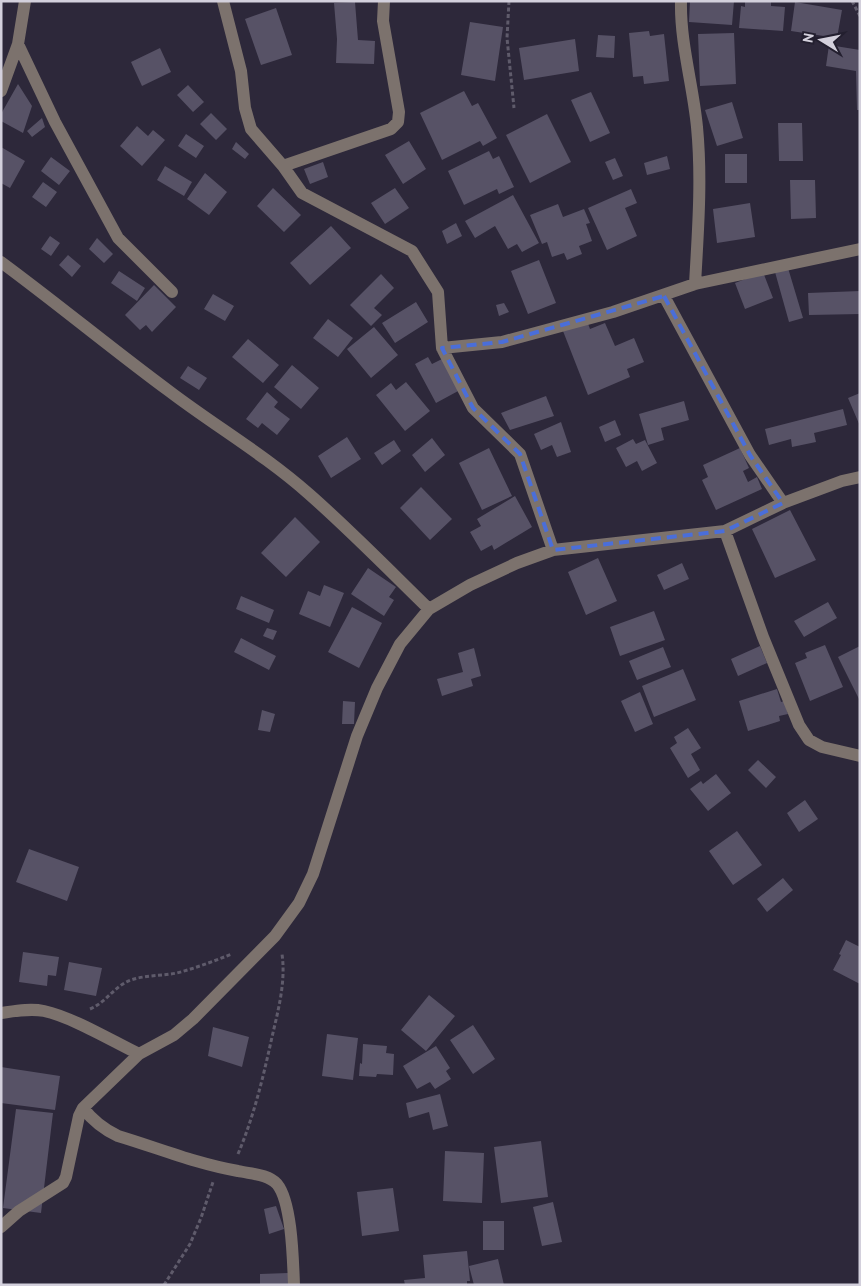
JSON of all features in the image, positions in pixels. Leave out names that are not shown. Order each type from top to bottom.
[{"type":"street","points":[[1,91],[18,44],[25,1]]},
{"type":"street","points":[[223,1],[241,71],[245,108],[252,130],[283,166],[302,192],[412,251],[438,292],[442,348],[473,408],[520,454],[553,550]]},
{"type":"street","points":[[283,166],[391,129],[398,122],[400,112],[383,21],[384,1]]},
{"type":"street","points":[[681,1],[680,20],[697,135],[700,197],[695,284]]},
{"type":"street","points":[[18,44],[54,122],[118,238],[172,292]]},
{"type":"street","points":[[442,348],[502,342],[613,312],[695,284],[860,249]]},
{"type":"street","points":[[1,262],[168,390],[262,455],[309,494],[429,609]]},
{"type":"street","points":[[664,296],[750,455],[783,503]]},
{"type":"street","points":[[1,1227],[20,1211],[63,1183],[66,1177],[79,1116],[84,1108],[139,1054],[174,1034],[193,1019],[275,936],[299,903],[313,874],[357,736],[377,688],[400,644],[429,609],[470,585],[517,563],[553,550],[726,531],[783,503],[842,481],[860,477]]},
{"type":"street","points":[[726,531],[763,637],[799,725],[809,740],[822,747],[860,756]]},
{"type":"street","points":[[1,1013],[25,1010],[44,1011],[66,1018],[139,1054]]},
{"type":"street","points":[[84,1108],[105,1130],[118,1136],[220,1168],[268,1177],[277,1184],[282,1191],[287,1208],[294,1285]]},
{"type":"path","points":[[509,1],[508,38],[514,108]]},
{"type":"path","points":[[852,1],[860,16]]},
{"type":"path","points":[[164,1285],[190,1244],[220,1168],[231,1163],[237,1156],[248,1129],[260,1091],[277,1018],[283,978],[282,952],[275,936]]},
{"type":"path","points":[[66,1018],[100,1005],[120,986],[132,980],[177,972],[206,964],[240,950]]},
{"type":"highlighted area","points":[[664,296],[750,455],[783,503],[725,531],[553,550],[520,454],[473,408],[442,348],[502,342]]},
{"type":"building","points":[[690,1],[734,1],[732,25],[689,22]]},
{"type":"building","points":[[745,1],[771,1],[771,6],[785,7],[783,31],[739,28],[741,6],[745,7]]},
{"type":"building","points":[[355,2],[358,40],[375,41],[374,64],[336,63],[337,39],[334,3]]},
{"type":"building","points":[[795,2],[842,10],[837,38],[791,31]]},
{"type":"building","points":[[276,8],[292,55],[261,65],[245,19]]},
{"type":"building","points":[[470,22],[503,27],[495,81],[461,75]]},
{"type":"building","points":[[649,31],[650,36],[664,34],[669,81],[644,84],[643,76],[633,77],[629,33]]},
{"type":"building","points":[[734,33],[736,84],[700,86],[698,34]]},
{"type":"building","points":[[598,35],[615,36],[614,58],[596,57]]},
{"type":"building","points":[[575,39],[579,71],[524,80],[519,48]]},
{"type":"building","points":[[829,45],[860,50],[860,110],[857,110],[856,71],[826,66]]},
{"type":"building","points":[[160,48],[171,72],[142,86],[131,62]]},
{"type":"building","points":[[18,84],[32,106],[23,133],[1,121],[1,114]]},
{"type":"building","points":[[188,85],[204,102],[193,112],[177,95]]},
{"type":"building","points":[[464,91],[472,106],[478,103],[497,138],[483,146],[480,141],[442,160],[420,113]]},
{"type":"building","points":[[591,92],[610,133],[590,142],[571,100]]},
{"type":"building","points":[[732,102],[743,138],[717,146],[705,110]]},
{"type":"building","points":[[211,113],[227,129],[216,140],[200,124]]},
{"type":"building","points":[[547,114],[571,162],[530,183],[506,135]]},
{"type":"building","points":[[42,118],[45,127],[32,137],[27,131]]},
{"type":"building","points":[[778,123],[802,123],[803,161],[779,161]]},
{"type":"building","points":[[137,126],[148,136],[153,130],[165,140],[142,166],[120,146]]},
{"type":"building","points":[[186,134],[204,146],[196,158],[178,146]]},
{"type":"building","points":[[409,141],[426,169],[403,184],[385,155]]},
{"type":"building","points":[[236,142],[249,154],[245,159],[232,149]]},
{"type":"building","points":[[1,147],[25,161],[10,188],[1,183]]},
{"type":"building","points":[[489,151],[493,159],[499,156],[514,187],[499,194],[497,189],[464,205],[448,171]]},
{"type":"building","points":[[725,154],[747,154],[747,183],[725,183]]},
{"type":"building","points":[[667,156],[670,169],[647,175],[644,163]]},
{"type":"building","points":[[51,157],[70,171],[59,185],[41,171]]},
{"type":"building","points":[[615,158],[623,176],[613,180],[605,162]]},
{"type":"building","points":[[323,162],[328,177],[310,184],[304,169]]},
{"type":"building","points":[[165,166],[192,182],[184,196],[157,180]]},
{"type":"building","points":[[205,173],[227,192],[209,215],[187,199]]},
{"type":"building","points":[[790,180],[815,180],[816,218],[791,219]]},
{"type":"building","points":[[43,182],[57,192],[46,207],[32,197]]},
{"type":"building","points":[[273,188],[301,215],[284,232],[257,206]]},
{"type":"building","points":[[395,188],[409,208],[385,224],[371,203]]},
{"type":"building","points":[[631,189],[637,203],[625,208],[637,236],[607,250],[588,208]]},
{"type":"building","points":[[513,195],[539,243],[522,252],[517,244],[508,249],[495,226],[475,238],[465,221]]},
{"type":"building","points":[[750,203],[755,237],[717,243],[713,209]]},
{"type":"building","points":[[558,204],[563,217],[584,209],[590,223],[586,224],[592,241],[579,246],[582,254],[567,260],[564,253],[552,257],[547,242],[542,244],[530,215]]},
{"type":"building","points":[[456,223],[462,236],[447,244],[442,231]]},
{"type":"building","points":[[331,226],[351,248],[310,285],[290,263]]},
{"type":"building","points":[[50,236],[60,243],[51,256],[41,249]]},
{"type":"building","points":[[97,238],[113,254],[104,263],[89,249]]},
{"type":"building","points":[[68,255],[81,266],[72,277],[59,265]]},
{"type":"building","points":[[539,260],[556,303],[528,314],[511,271]]},
{"type":"building","points":[[788,268],[803,318],[789,322],[775,272]]},
{"type":"building","points":[[119,271],[145,288],[137,301],[111,283]]},
{"type":"building","points":[[763,272],[773,298],[745,309],[735,283]]},
{"type":"building","points":[[381,274],[394,288],[374,308],[382,315],[371,326],[350,305]]},
{"type":"building","points":[[154,285],[176,307],[152,332],[146,325],[140,330],[125,315]]},
{"type":"building","points":[[860,291],[860,314],[809,315],[808,293]]},
{"type":"building","points":[[213,294],[234,306],[225,321],[204,309]]},
{"type":"building","points":[[416,302],[428,322],[395,343],[382,323]]},
{"type":"building","points":[[504,303],[509,312],[499,316],[496,305]]},
{"type":"building","points":[[328,319],[353,338],[338,357],[313,338]]},
{"type":"building","points":[[587,321],[590,329],[605,323],[615,346],[634,338],[644,362],[627,369],[630,377],[588,395],[563,331]]},
{"type":"building","points":[[374,327],[398,355],[371,378],[347,349]]},
{"type":"building","points":[[248,339],[279,365],[263,383],[232,357]]},
{"type":"building","points":[[428,357],[432,364],[442,359],[460,390],[436,403],[415,364]]},
{"type":"building","points":[[292,365],[319,388],[301,409],[274,387]]},
{"type":"building","points":[[188,366],[207,378],[199,390],[180,378]]},
{"type":"building","points":[[406,382],[430,411],[405,431],[376,395],[391,383],[396,390]]},
{"type":"building","points":[[267,392],[278,402],[274,407],[290,419],[277,435],[262,423],[258,428],[246,419]]},
{"type":"building","points":[[860,393],[860,426],[848,398]]},
{"type":"building","points":[[546,396],[554,416],[510,430],[501,413]]},
{"type":"building","points":[[684,401],[689,420],[661,428],[664,440],[648,445],[639,414]]},
{"type":"building","points":[[843,409],[847,425],[814,433],[816,442],[792,447],[791,439],[769,445],[765,429]]},
{"type":"building","points":[[615,420],[621,435],[605,442],[599,427]]},
{"type":"building","points":[[561,422],[571,452],[557,457],[552,445],[541,450],[534,434]]},
{"type":"building","points":[[347,437],[361,459],[331,478],[318,456]]},
{"type":"building","points":[[432,438],[445,455],[425,472],[412,455]]},
{"type":"building","points":[[633,439],[636,444],[645,440],[657,463],[642,471],[637,461],[626,467],[616,448]]},
{"type":"building","points":[[394,440],[401,451],[382,465],[374,453]]},
{"type":"building","points":[[489,448],[512,496],[482,510],[459,463]]},
{"type":"building","points":[[740,448],[749,468],[743,471],[748,482],[757,477],[762,489],[716,510],[702,480],[708,477],[703,465]]},
{"type":"building","points":[[421,487],[452,519],[430,540],[400,508]]},
{"type":"building","points":[[515,496],[532,527],[494,550],[492,545],[481,551],[470,532],[481,526],[477,519]]},
{"type":"building","points":[[790,510],[816,560],[775,578],[752,529]]},
{"type":"building","points":[[295,517],[320,542],[286,577],[261,553]]},
{"type":"building","points":[[598,558],[617,601],[586,615],[568,572]]},
{"type":"building","points":[[682,563],[689,579],[664,590],[657,575]]},
{"type":"building","points":[[368,568],[396,587],[389,597],[394,600],[384,616],[351,594]]},
{"type":"building","points":[[324,585],[344,593],[330,627],[299,614],[308,591],[320,596]]},
{"type":"building","points":[[241,596],[274,610],[269,623],[236,609]]},
{"type":"building","points":[[828,602],[837,618],[804,637],[794,621]]},
{"type":"building","points":[[352,607],[382,623],[359,668],[328,652]]},
{"type":"building","points":[[654,611],[665,640],[620,656],[610,627]]},
{"type":"building","points":[[267,628],[277,631],[273,640],[263,636]]},
{"type":"building","points":[[241,638],[276,656],[269,670],[234,652]]},
{"type":"building","points":[[825,645],[843,687],[810,701],[795,663],[807,658],[805,653]]},
{"type":"building","points":[[760,646],[767,663],[738,676],[731,659]]},
{"type":"building","points":[[860,646],[860,701],[838,657]]},
{"type":"building","points":[[663,647],[671,667],[637,680],[629,661]]},
{"type":"building","points":[[474,648],[481,676],[471,679],[473,686],[442,696],[437,679],[463,672],[458,653]]},
{"type":"building","points":[[683,669],[696,700],[654,717],[642,686]]},
{"type":"building","points":[[777,689],[781,702],[784,701],[788,714],[779,716],[780,721],[748,731],[739,701]]},
{"type":"building","points":[[640,692],[653,724],[635,732],[621,701]]},
{"type":"building","points":[[343,701],[355,702],[354,724],[342,724]]},
{"type":"building","points":[[262,710],[275,714],[270,732],[258,730]]},
{"type":"building","points":[[688,728],[701,748],[691,754],[700,770],[688,778],[670,748],[677,743],[674,737]]},
{"type":"building","points":[[758,760],[776,777],[766,788],[748,770]]},
{"type":"building","points":[[716,774],[731,793],[708,811],[690,789],[701,781],[703,784]]},
{"type":"building","points":[[805,800],[818,819],[799,832],[787,813]]},
{"type":"building","points":[[737,831],[762,865],[733,885],[709,851]]},
{"type":"building","points":[[29,849],[79,867],[67,901],[16,882]]},
{"type":"building","points":[[783,878],[793,890],[767,912],[757,899]]},
{"type":"building","points":[[846,940],[860,947],[860,984],[833,970]]},
{"type":"building","points":[[23,952],[59,957],[56,976],[48,975],[47,986],[19,982]]},
{"type":"building","points":[[69,962],[102,968],[96,996],[64,990]]},
{"type":"building","points":[[429,995],[455,1016],[426,1051],[401,1030]]},
{"type":"building","points":[[473,1025],[495,1059],[473,1074],[450,1040]]},
{"type":"building","points":[[213,1027],[249,1037],[242,1067],[208,1056]]},
{"type":"building","points":[[327,1034],[358,1038],[353,1080],[322,1076]]},
{"type":"building","points":[[363,1044],[387,1046],[386,1053],[394,1054],[393,1075],[359,1076]]},
{"type":"building","points":[[436,1046],[450,1068],[446,1071],[451,1079],[435,1089],[430,1082],[417,1089],[403,1066]]},
{"type":"building","points":[[1,1067],[60,1076],[55,1110],[1,1103]]},
{"type":"building","points":[[440,1094],[448,1126],[433,1130],[429,1112],[409,1118],[406,1103]]},
{"type":"building","points":[[16,1109],[53,1113],[41,1213],[3,1208]]},
{"type":"building","points":[[541,1141],[548,1197],[501,1203],[494,1147]]},
{"type":"building","points":[[445,1151],[484,1153],[482,1203],[443,1201]]},
{"type":"building","points":[[393,1188],[399,1231],[362,1236],[357,1192]]},
{"type":"building","points":[[553,1202],[562,1242],[542,1246],[533,1207]]},
{"type":"building","points":[[276,1206],[284,1229],[269,1234],[264,1209]]},
{"type":"building","points":[[483,1221],[504,1221],[504,1250],[483,1250]]},
{"type":"building","points":[[467,1251],[470,1281],[467,1281],[467,1285],[405,1285],[404,1280],[425,1278],[423,1255]]},
{"type":"building","points":[[498,1259],[504,1285],[474,1285],[469,1266]]},
{"type":"building","points":[[288,1273],[289,1285],[260,1285],[260,1274]]}]
